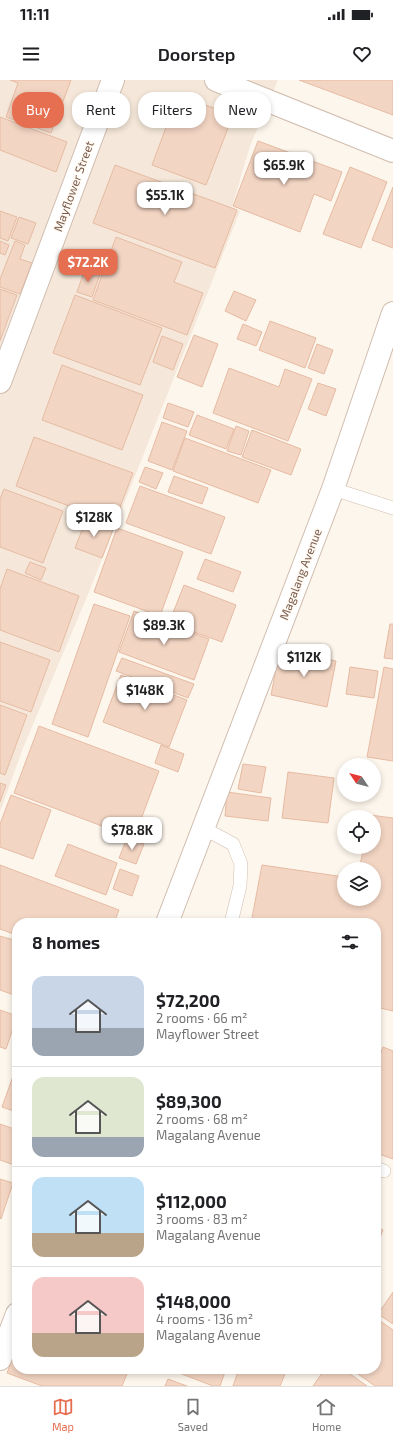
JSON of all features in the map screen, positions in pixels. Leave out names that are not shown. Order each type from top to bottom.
[{"type":"street","name":"Mayflower Street","points":[[0,382],[112,80]]},
{"type":"street","points":[[216,80],[393,151]]},
{"type":"street","name":"Magalang Avenue","points":[[169,918],[333,489],[393,313]]},
{"type":"street","points":[[0,1359],[12,1327]]},
{"type":"lane","points":[[333,489],[393,508]]},
{"type":"lane","points":[[203,828],[233,844],[241,864],[240,886],[232,918]]},
{"type":"shaded area","points":[[0,80],[278,80],[271,96],[271,92],[214,92],[214,128],[258,128],[250,146],[232,207],[240,211],[89,592],[23,748],[0,812]]},
{"type":"building","points":[[10,80],[71,80],[64,99],[64,92],[15,92],[18,83]]},
{"type":"building","points":[[299,80],[393,80],[393,115]]},
{"type":"building","points":[[12,100],[12,119],[6,117]]},
{"type":"building","points":[[206,105],[214,108],[214,128],[228,128],[206,185],[152,165],[166,128],[206,128]]},
{"type":"building","points":[[0,117],[12,121],[12,128],[29,128],[67,142],[56,172],[0,150]]},
{"type":"building","points":[[37,128],[53,128],[51,133]]},
{"type":"building","points":[[258,141],[342,172],[331,201],[314,194],[300,232],[233,206]]},
{"type":"building","points":[[115,165],[237,210],[215,268],[93,223]]},
{"type":"building","points":[[350,167],[387,182],[361,248],[323,234]]},
{"type":"building","points":[[393,187],[393,248],[372,240]]},
{"type":"building","points":[[0,211],[17,217],[8,241],[0,238]]},
{"type":"building","points":[[19,217],[36,223],[28,244],[11,238]]},
{"type":"building","points":[[116,237],[182,262],[174,282],[203,293],[187,335],[93,300]]},
{"type":"building","points":[[0,241],[9,245],[5,255],[0,253]]},
{"type":"building","points":[[15,241],[25,245],[20,259],[32,263],[20,294],[0,287],[0,279]]},
{"type":"building","points":[[85,269],[100,274],[92,297],[77,292]]},
{"type":"building","points":[[0,289],[17,295],[0,341]]},
{"type":"building","points":[[234,291],[256,300],[246,321],[225,311]]},
{"type":"building","points":[[75,295],[162,328],[140,385],[53,353]]},
{"type":"building","points":[[270,321],[316,338],[305,368],[259,350]]},
{"type":"building","points":[[243,324],[262,332],[256,346],[237,339]]},
{"type":"building","points":[[194,335],[218,344],[202,387],[177,377]]},
{"type":"building","points":[[162,336],[183,344],[173,370],[153,362]]},
{"type":"building","points":[[317,344],[333,350],[324,374],[308,368]]},
{"type":"building","points":[[62,365],[143,395],[122,450],[42,420]]},
{"type":"building","points":[[229,368],[279,387],[285,369],[312,379],[288,441],[213,413]]},
{"type":"building","points":[[318,383],[336,389],[326,416],[308,409]]},
{"type":"building","points":[[168,403],[194,412],[188,427],[163,418]]},
{"type":"building","points":[[197,415],[234,429],[226,449],[189,435]]},
{"type":"building","points":[[162,422],[187,431],[172,470],[148,461]]},
{"type":"building","points":[[236,426],[249,431],[241,455],[227,451]]},
{"type":"building","points":[[252,430],[301,449],[291,475],[242,457]]},
{"type":"building","points":[[34,437],[133,473],[114,523],[16,486]]},
{"type":"building","points":[[185,438],[271,470],[258,503],[173,471]]},
{"type":"building","points":[[145,467],[163,473],[156,489],[139,482]]},
{"type":"building","points":[[174,476],[208,488],[202,504],[168,492]]},
{"type":"building","points":[[140,486],[225,517],[211,554],[126,523]]},
{"type":"building","points":[[4,489],[63,511],[43,563],[0,547],[0,499]]},
{"type":"building","points":[[87,517],[114,527],[102,558],[75,548]]},
{"type":"building","points":[[117,528],[183,552],[160,616],[94,592]]},
{"type":"building","points":[[205,559],[241,572],[233,592],[197,579]]},
{"type":"building","points":[[30,562],[46,568],[41,580],[25,573]]},
{"type":"building","points":[[7,569],[79,596],[59,652],[0,630],[0,589]]},
{"type":"building","points":[[184,585],[236,605],[222,642],[169,623]]},
{"type":"building","points":[[94,604],[130,616],[88,737],[52,724]]},
{"type":"building","points":[[134,611],[209,639],[194,680],[119,652]]},
{"type":"building","points":[[390,624],[393,624],[393,659],[384,658]]},
{"type":"building","points":[[0,642],[50,660],[31,712],[0,701]]},
{"type":"building","points":[[280,649],[336,661],[327,707],[271,695]]},
{"type":"building","points":[[122,658],[194,684],[188,698],[116,671]]},
{"type":"building","points":[[350,667],[378,671],[374,698],[346,694]]},
{"type":"building","points":[[384,667],[393,669],[393,761],[367,757]]},
{"type":"building","points":[[121,675],[187,700],[169,747],[103,722]]},
{"type":"building","points":[[0,705],[27,715],[5,775],[0,773]]},
{"type":"building","points":[[39,726],[159,771],[134,838],[14,793]]},
{"type":"building","points":[[161,745],[184,754],[178,772],[155,763]]},
{"type":"building","points":[[243,764],[266,767],[261,793],[238,789]]},
{"type":"building","points":[[288,772],[334,778],[328,823],[282,818]]},
{"type":"building","points":[[0,783],[6,785],[0,802]]},
{"type":"building","points":[[227,792],[271,798],[268,821],[225,816]]},
{"type":"building","points":[[11,795],[51,810],[33,859],[0,847],[0,824]]},
{"type":"building","points":[[381,816],[393,818],[393,1011],[381,1008],[381,918],[252,918],[262,865],[337,876],[337,906],[381,906],[381,862],[361,862],[362,854],[381,854]]},
{"type":"building","points":[[127,838],[144,844],[136,864],[119,858]]},
{"type":"building","points":[[68,844],[117,863],[106,895],[55,876]]},
{"type":"building","points":[[0,865],[119,910],[116,918],[12,918],[12,933],[0,929]]},
{"type":"building","points":[[120,869],[139,876],[132,896],[113,889]]},
{"type":"building","points":[[0,936],[12,940],[12,994],[0,990]]},
{"type":"building","points":[[0,1010],[12,1014],[12,1031],[6,1049],[0,1047]]},
{"type":"building","points":[[383,1047],[393,1051],[393,1159],[381,1155],[381,1052]]},
{"type":"building","points":[[12,1079],[12,1110],[2,1107]]},
{"type":"building","points":[[0,1124],[12,1128],[12,1164],[0,1160]]},
{"type":"building","points":[[0,1179],[12,1183],[12,1186],[1,1219]]},
{"type":"building","points":[[393,1292],[393,1324],[381,1316],[381,1310]]},
{"type":"building","points":[[381,1322],[393,1330],[393,1386],[375,1386],[358,1374],[381,1374]]},
{"type":"building","points":[[12,1360],[12,1374],[127,1374],[122,1386],[42,1386],[7,1373]]},
{"type":"building","points":[[182,1374],[224,1374],[220,1386],[213,1386]]},
{"type":"building","points":[[237,1374],[285,1374],[280,1386],[233,1386]]},
{"type":"building","points":[[321,1374],[350,1374],[367,1386],[313,1386]]},
{"type":"building","points":[[168,1379],[187,1386],[165,1386]]}]
